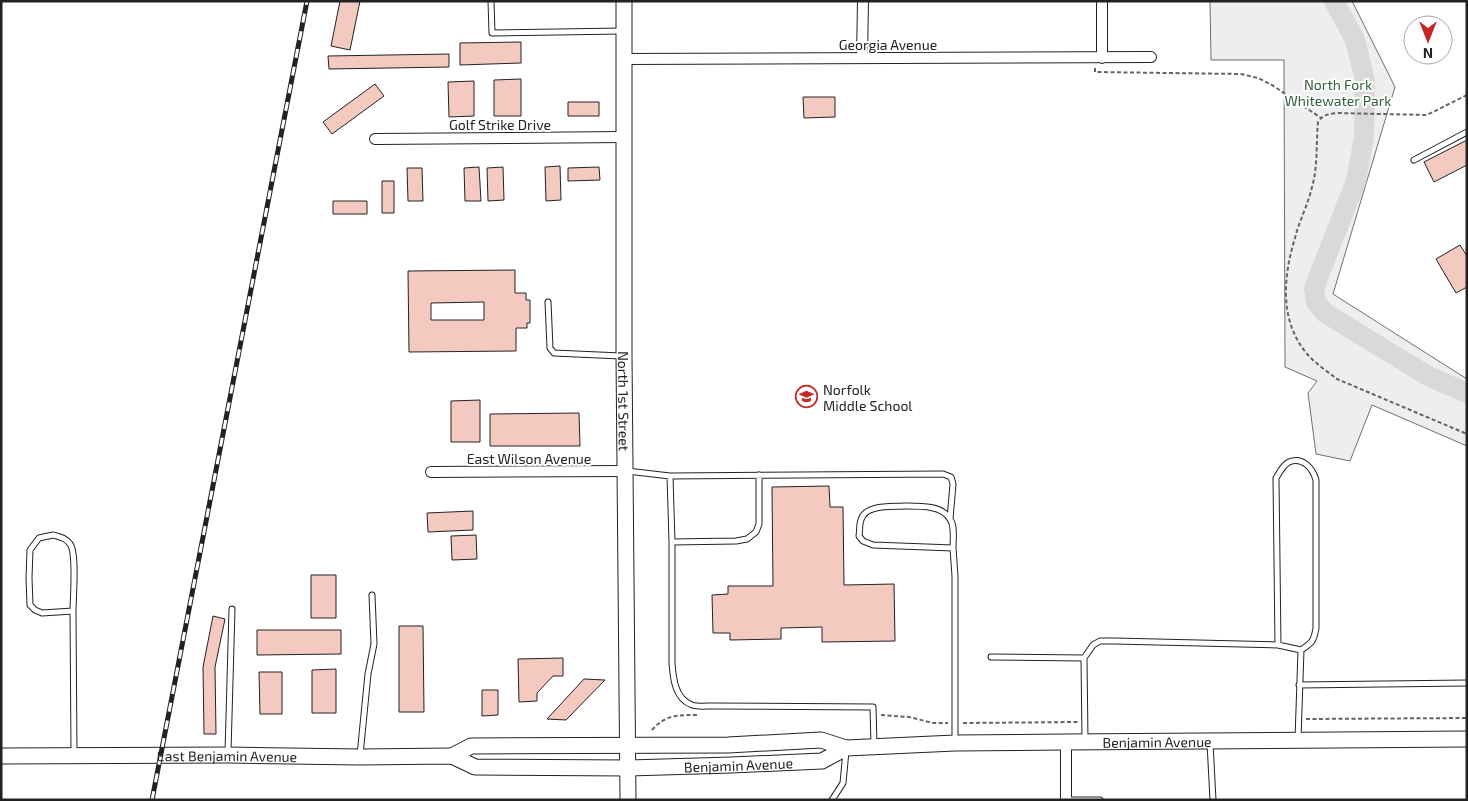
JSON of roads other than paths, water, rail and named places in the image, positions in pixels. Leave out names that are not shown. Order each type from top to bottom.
[{"type":"main road","name":"North 1st Street","points":[[624,1],[624,356],[628,800]]},
{"type":"main road","name":"Benjamin Avenue","points":[[628,746],[728,745],[821,740],[846,748],[955,744],[1210,740],[1467,740]]},
{"type":"main road","name":"East Benjamin Avenue","points":[[1,756],[228,755],[360,758],[452,756],[471,746],[628,746]]},
{"type":"main road","name":"Benjamin Avenue","points":[[628,768],[822,761],[846,748]]},
{"type":"main road","name":"East Benjamin Avenue","points":[[452,756],[475,767],[628,768]]},
{"type":"street","points":[[862,58],[863,1]]},
{"type":"street","points":[[1098,58],[1102,1]]},
{"type":"street","name":"Georgia Avenue","points":[[624,59],[1151,57]]},
{"type":"street","name":"Golf Strike Drive","points":[[375,139],[625,137]]},
{"type":"street","name":"East Wilson Avenue","points":[[432,472],[626,471]]},
{"type":"street","points":[[1066,742],[1066,800]]},
{"type":"lane","points":[[491,1],[492,33],[624,31]]},
{"type":"lane","points":[[1414,160],[1467,132]]},
{"type":"lane","points":[[548,302],[550,348],[554,353],[624,356]]},
{"type":"lane","points":[[1085,742],[1084,658],[1093,645],[1115,640],[1278,645],[1301,650],[1312,643],[1316,628],[1316,480],[1314,472],[1308,465],[1300,461],[1289,462],[1280,470],[1276,478],[1278,645]]},
{"type":"lane","points":[[626,471],[670,476],[943,474],[951,477],[953,484],[950,519],[955,576],[955,744]]},
{"type":"lane","points":[[672,542],[736,541],[747,539],[756,532],[759,524],[758,475]]},
{"type":"lane","points":[[670,476],[672,663],[674,681],[683,701],[693,705],[712,706],[873,707],[874,747]]},
{"type":"lane","points":[[950,519],[934,508],[920,506],[872,509],[866,512],[861,519],[859,536],[863,541],[873,545],[954,548]]},
{"type":"lane","points":[[73,611],[42,613],[35,610],[30,604],[28,578],[30,550],[39,538],[53,535],[65,539],[72,546],[74,563],[74,756]]},
{"type":"lane","points":[[360,758],[368,674],[374,644],[372,595]]},
{"type":"lane","points":[[228,755],[232,610]]},
{"type":"lane","points":[[1298,740],[1301,650]]},
{"type":"lane","points":[[992,657],[1084,658]]},
{"type":"lane","points":[[1300,685],[1467,683]]},
{"type":"lane","points":[[1210,740],[1213,800]]},
{"type":"lane","points":[[832,800],[843,783],[846,748]]},
{"type":"lane","points":[[1066,800],[1100,800]]},
{"type":"waterway","points":[[1334,1],[1355,40],[1365,80],[1364,137],[1356,181],[1314,288],[1316,302],[1325,313],[1428,376],[1467,393]]},
{"type":"railway","points":[[152,800],[307,1]]},
{"type":"place","name":"Norfolk Middle School","points":[[807,397]]},
{"type":"park label","name":"North Fork Whitewater Park","points":[[1338,92]]}]
